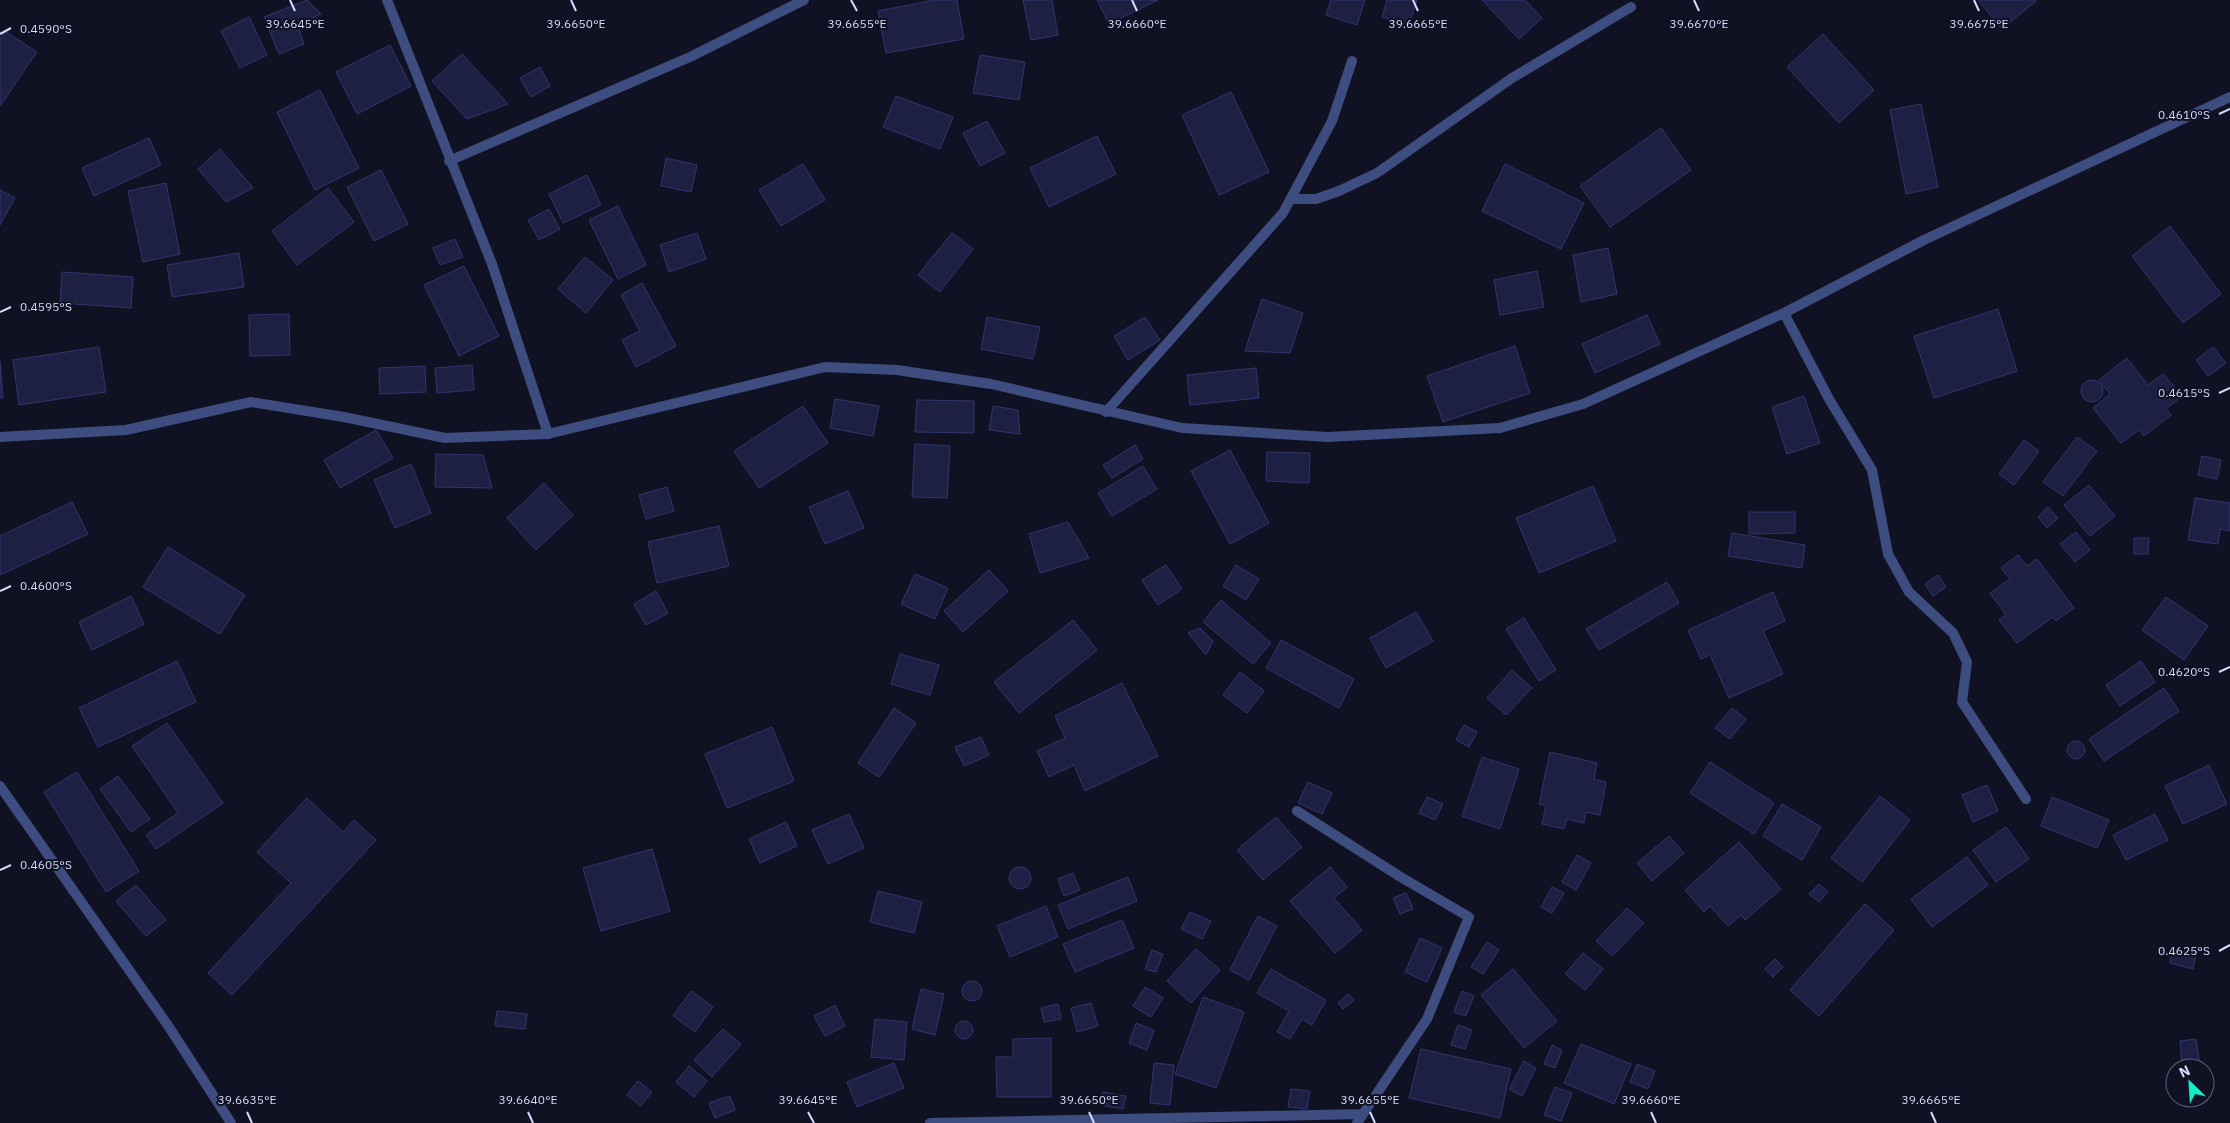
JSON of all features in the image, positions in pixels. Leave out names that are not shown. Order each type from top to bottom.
[{"type":"street","points":[[387,0],[492,264],[548,434]]},
{"type":"street","points":[[450,161],[690,56],[804,0]]},
{"type":"street","points":[[1290,199],[1316,198],[1339,191],[1377,173],[1512,78],[1631,7]]},
{"type":"street","points":[[1106,412],[1277,220],[1332,121],[1352,61]]},
{"type":"street","points":[[0,437],[126,430],[251,402],[344,417],[445,438],[548,434],[824,367],[898,370],[991,384],[1182,428],[1328,437],[1500,428],[1583,404],[1784,313],[1924,240],[2230,97]]},
{"type":"street","points":[[1784,313],[1829,399],[1872,470],[1888,554],[1908,592],[1954,633],[1967,662],[1962,702],[2026,799]]},
{"type":"street","points":[[0,786],[169,1027],[231,1123]]},
{"type":"street","points":[[930,1123],[1359,1118],[1426,1019],[1469,917],[1398,876],[1297,811]]},
{"type":"building","points":[[307,0],[321,14],[297,24],[304,44],[279,54],[264,17]]},
{"type":"building","points":[[935,0],[957,0],[964,39],[886,53],[878,11]]},
{"type":"building","points":[[1023,0],[1052,0],[1058,35],[1031,40]]},
{"type":"building","points":[[1097,0],[1158,0],[1109,24]]},
{"type":"building","points":[[1331,0],[1365,0],[1357,25],[1326,15]]},
{"type":"building","points":[[1387,0],[1417,0],[1409,25],[1382,17]]},
{"type":"building","points":[[1482,0],[1525,0],[1542,18],[1519,39]]},
{"type":"building","points":[[1978,0],[2035,0],[2036,1],[2002,29]]},
{"type":"building","points":[[249,17],[267,55],[240,68],[221,31]]},
{"type":"building","points":[[5,31],[37,52],[0,106],[0,39]]},
{"type":"building","points":[[1823,34],[1874,90],[1839,123],[1787,67]]},
{"type":"building","points":[[390,45],[411,86],[357,114],[336,72]]},
{"type":"building","points":[[462,54],[508,104],[467,119],[432,81]]},
{"type":"building","points":[[980,55],[1025,62],[1019,100],[973,93]]},
{"type":"building","points":[[540,67],[550,86],[531,97],[520,78]]},
{"type":"building","points":[[320,90],[359,168],[315,190],[277,112]]},
{"type":"building","points":[[1231,92],[1269,172],[1219,195],[1182,115]]},
{"type":"building","points":[[896,96],[953,117],[940,149],[883,127]]},
{"type":"building","points":[[1921,104],[1938,187],[1906,194],[1890,110]]},
{"type":"building","points":[[987,121],[1005,153],[980,166],[963,133]]},
{"type":"building","points":[[1661,128],[1691,170],[1610,227],[1580,186]]},
{"type":"building","points":[[1097,136],[1116,174],[1049,207],[1030,168]]},
{"type":"building","points":[[149,138],[161,165],[94,196],[82,168]]},
{"type":"building","points":[[220,149],[253,188],[226,202],[198,169]]},
{"type":"building","points":[[666,158],[697,165],[691,192],[661,186]]},
{"type":"building","points":[[803,164],[825,200],[781,226],[759,190]]},
{"type":"building","points":[[1505,164],[1584,203],[1561,249],[1482,211]]},
{"type":"building","points":[[381,170],[408,224],[374,241],[347,187]]},
{"type":"building","points":[[587,175],[601,205],[563,223],[549,194]]},
{"type":"building","points":[[166,183],[180,254],[143,262],[128,191]]},
{"type":"building","points":[[328,188],[354,222],[297,265],[272,231]]},
{"type":"building","points":[[0,190],[15,198],[0,225]]},
{"type":"building","points":[[618,206],[646,265],[618,279],[589,220]]},
{"type":"building","points":[[549,209],[560,229],[539,240],[528,220]]},
{"type":"building","points":[[2170,226],[2221,294],[2183,323],[2132,256]]},
{"type":"building","points":[[697,233],[706,259],[669,272],[660,245]]},
{"type":"building","points":[[952,233],[973,249],[940,292],[918,275]]},
{"type":"building","points":[[455,239],[463,257],[440,265],[433,248]]},
{"type":"building","points":[[1608,248],[1617,294],[1581,302],[1573,255]]},
{"type":"building","points":[[239,253],[244,287],[172,297],[167,265]]},
{"type":"building","points":[[585,257],[613,280],[586,313],[558,289]]},
{"type":"building","points":[[464,266],[499,336],[459,356],[424,285]]},
{"type":"building","points":[[1537,271],[1544,307],[1500,315],[1494,280]]},
{"type":"building","points":[[62,272],[133,277],[131,308],[60,303]]},
{"type":"building","points":[[642,283],[676,346],[636,367],[622,340],[640,331],[621,295]]},
{"type":"building","points":[[1262,299],[1303,313],[1290,353],[1245,351]]},
{"type":"building","points":[[1998,309],[2017,371],[1934,398],[1914,336]]},
{"type":"building","points":[[289,314],[290,355],[250,356],[249,315]]},
{"type":"building","points":[[1647,315],[1660,344],[1595,373],[1582,344]]},
{"type":"building","points":[[987,317],[1040,327],[1033,359],[981,349]]},
{"type":"building","points":[[1145,317],[1160,340],[1128,360],[1114,336]]},
{"type":"building","points":[[1515,346],[1530,393],[1443,422],[1427,376]]},
{"type":"building","points":[[99,347],[106,392],[19,405],[13,360]]},
{"type":"building","points":[[2213,347],[2226,363],[2208,376],[2196,360]]},
{"type":"building","points":[[2127,358],[2148,385],[2163,374],[2182,396],[2166,409],[2171,415],[2144,436],[2139,430],[2121,443],[2093,408],[2110,394],[2099,380]]},
{"type":"building","points":[[0,361],[3,398],[0,398]]},
{"type":"building","points":[[472,365],[474,390],[437,393],[435,368]]},
{"type":"building","points":[[425,366],[426,392],[380,394],[379,368]]},
{"type":"building","points":[[1256,368],[1259,398],[1190,405],[1187,375]]},
{"type":"building","points":[[2092,380],[2102,387],[2103,391],[2096,401],[2092,402],[2082,395],[2081,391],[2088,381]]},
{"type":"building","points":[[1804,396],[1820,443],[1787,454],[1772,407]]},
{"type":"building","points":[[835,399],[879,406],[873,436],[830,428]]},
{"type":"building","points":[[917,400],[974,401],[974,433],[915,432]]},
{"type":"building","points":[[803,406],[828,443],[759,488],[734,451]]},
{"type":"building","points":[[993,406],[1018,410],[1020,434],[989,430]]},
{"type":"building","points":[[376,430],[393,458],[340,488],[324,460]]},
{"type":"building","points":[[2077,437],[2097,451],[2063,496],[2043,482]]},
{"type":"building","points":[[2024,440],[2039,451],[2014,485],[1999,474]]},
{"type":"building","points":[[915,444],[950,446],[947,498],[912,497]]},
{"type":"building","points":[[1135,445],[1143,459],[1112,478],[1103,465]]},
{"type":"building","points":[[1230,450],[1269,523],[1230,544],[1191,471]]},
{"type":"building","points":[[1267,452],[1310,453],[1309,483],[1266,481]]},
{"type":"building","points":[[436,454],[483,455],[492,488],[435,487]]},
{"type":"building","points":[[2202,456],[2221,460],[2217,479],[2198,475]]},
{"type":"building","points":[[411,464],[431,513],[395,528],[374,480]]},
{"type":"building","points":[[1143,466],[1157,489],[1112,516],[1098,493]]},
{"type":"building","points":[[544,483],[573,515],[536,550],[507,518]]},
{"type":"building","points":[[2089,485],[2115,516],[2090,536],[2064,505]]},
{"type":"building","points":[[1593,486],[1616,541],[1539,573],[1516,518]]},
{"type":"building","points":[[667,487],[674,511],[646,519],[639,495]]},
{"type":"building","points":[[848,491],[864,528],[825,544],[809,507]]},
{"type":"building","points":[[2195,498],[2230,503],[2230,531],[2220,529],[2218,544],[2188,540]]},
{"type":"building","points":[[72,502],[88,534],[0,575],[0,536]]},
{"type":"building","points":[[2048,507],[2058,518],[2047,528],[2038,517]]},
{"type":"building","points":[[1749,512],[1795,512],[1795,533],[1749,534]]},
{"type":"building","points":[[1068,522],[1089,558],[1040,573],[1029,534]]},
{"type":"building","points":[[719,526],[729,566],[657,583],[648,542]]},
{"type":"building","points":[[2076,532],[2090,550],[2075,562],[2060,544]]},
{"type":"building","points":[[1732,533],[1805,545],[1802,568],[1728,556]]},
{"type":"building","points":[[2134,538],[2149,538],[2148,554],[2134,554]]},
{"type":"building","points":[[168,547],[245,595],[220,634],[143,587]]},
{"type":"building","points":[[2018,555],[2027,566],[2037,559],[2074,608],[2056,621],[2053,617],[2017,643],[1999,620],[2006,615],[1990,593],[2010,579],[2001,568]]},
{"type":"building","points":[[1166,565],[1182,589],[1158,605],[1142,580]]},
{"type":"building","points":[[1236,565],[1259,579],[1246,600],[1223,586]]},
{"type":"building","points":[[989,570],[1008,591],[963,632],[944,611]]},
{"type":"building","points":[[915,574],[948,588],[935,619],[901,604]]},
{"type":"building","points":[[1938,575],[1946,587],[1933,596],[1925,584]]},
{"type":"building","points":[[1667,582],[1679,603],[1599,650],[1586,629]]},
{"type":"building","points":[[656,591],[668,613],[646,625],[634,604]]},
{"type":"building","points":[[1773,592],[1785,621],[1763,631],[1783,674],[1729,698],[1710,655],[1701,659],[1688,630]]},
{"type":"building","points":[[131,596],[144,624],[92,650],[79,622]]},
{"type":"building","points":[[2166,597],[2208,626],[2184,660],[2142,630]]},
{"type":"building","points":[[1221,600],[1271,643],[1253,664],[1203,622]]},
{"type":"building","points":[[1416,612],[1433,641],[1386,668],[1370,638]]},
{"type":"building","points":[[1524,618],[1556,670],[1539,681],[1506,629]]},
{"type":"building","points":[[1073,620],[1097,650],[1019,713],[994,682]]},
{"type":"building","points":[[1200,628],[1213,641],[1206,655],[1188,633]]},
{"type":"building","points":[[1281,640],[1354,679],[1339,708],[1266,668]]},
{"type":"building","points":[[900,654],[939,665],[930,695],[891,684]]},
{"type":"building","points":[[177,661],[196,702],[98,747],[79,708]]},
{"type":"building","points":[[2141,661],[2155,682],[2120,706],[2106,685]]},
{"type":"building","points":[[1512,670],[1532,688],[1506,715],[1487,698]]},
{"type":"building","points":[[1240,672],[1264,691],[1247,713],[1223,695]]},
{"type":"building","points":[[1122,683],[1158,756],[1085,791],[1074,765],[1049,777],[1037,751],[1065,738],[1055,716]]},
{"type":"building","points":[[2164,688],[2179,711],[2104,761],[2089,739]]},
{"type":"building","points":[[894,708],[916,723],[879,777],[858,763]]},
{"type":"building","points":[[1732,708],[1746,719],[1730,739],[1715,728]]},
{"type":"building","points":[[167,723],[223,803],[156,849],[146,835],[178,813],[132,746]]},
{"type":"building","points":[[1464,725],[1477,732],[1469,747],[1456,740]]},
{"type":"building","points":[[772,727],[794,781],[727,808],[705,754]]},
{"type":"building","points":[[981,737],[989,755],[964,766],[955,747]]},
{"type":"building","points":[[2076,741],[2082,744],[2085,750],[2082,756],[2076,759],[2070,756],[2067,750],[2070,744]]},
{"type":"building","points":[[1550,752],[1597,763],[1594,779],[1606,782],[1600,815],[1586,812],[1584,823],[1567,819],[1564,829],[1542,824],[1546,806],[1539,804]]},
{"type":"building","points":[[1482,757],[1519,769],[1500,829],[1462,816]]},
{"type":"building","points":[[1710,762],[1774,803],[1754,834],[1690,793]]},
{"type":"building","points":[[2209,765],[2227,804],[2183,824],[2165,786]]},
{"type":"building","points":[[77,772],[139,871],[106,892],[44,792]]},
{"type":"building","points":[[118,776],[150,819],[131,832],[100,789]]},
{"type":"building","points":[[1308,782],[1332,793],[1322,814],[1298,803]]},
{"type":"building","points":[[1987,785],[1998,811],[1973,822],[1962,795]]},
{"type":"building","points":[[1880,796],[1910,820],[1862,882],[1831,858]]},
{"type":"building","points":[[1427,797],[1443,804],[1435,820],[1419,813]]},
{"type":"building","points":[[2052,797],[2109,820],[2097,848],[2041,826]]},
{"type":"building","points":[[307,798],[343,832],[354,820],[376,840],[232,995],[208,973],[291,883],[257,852]]},
{"type":"building","points":[[1782,804],[1821,827],[1802,860],[1763,836]]},
{"type":"building","points":[[849,814],[864,848],[828,864],[812,830]]},
{"type":"building","points":[[2155,814],[2168,840],[2126,860],[2113,835]]},
{"type":"building","points":[[1276,817],[1302,847],[1263,880],[1237,850]]},
{"type":"building","points":[[786,822],[797,846],[760,863],[749,839]]},
{"type":"building","points":[[2006,827],[2029,859],[1996,882],[1973,850]]},
{"type":"building","points":[[1669,836],[1684,853],[1652,881],[1637,863]]},
{"type":"building","points":[[1739,842],[1781,889],[1745,920],[1741,915],[1728,926],[1710,906],[1704,912],[1685,890]]},
{"type":"building","points":[[652,849],[670,911],[601,931],[583,868]]},
{"type":"building","points":[[1577,855],[1591,863],[1576,890],[1562,882]]},
{"type":"building","points":[[1967,857],[1988,885],[1932,927],[1911,899]]},
{"type":"building","points":[[1016,867],[1024,867],[1031,874],[1031,882],[1024,889],[1016,889],[1009,882],[1009,874]]},
{"type":"building","points":[[1330,867],[1347,887],[1334,898],[1362,930],[1335,953],[1290,901]]},
{"type":"building","points":[[1073,873],[1080,890],[1064,896],[1058,879]]},
{"type":"building","points":[[1128,877],[1137,901],[1068,929],[1058,905]]},
{"type":"building","points":[[1819,884],[1828,892],[1819,902],[1809,894]]},
{"type":"building","points":[[136,885],[166,920],[146,936],[116,901]]},
{"type":"building","points":[[1552,887],[1564,893],[1552,913],[1541,907]]},
{"type":"building","points":[[878,891],[922,902],[914,933],[870,922]]},
{"type":"building","points":[[1406,893],[1413,909],[1400,914],[1393,898]]},
{"type":"building","points":[[1865,904],[1894,930],[1819,1016],[1790,990]]},
{"type":"building","points":[[1046,906],[1058,937],[1010,957],[997,926]]},
{"type":"building","points":[[1627,908],[1644,923],[1612,956],[1596,941]]},
{"type":"building","points":[[1190,912],[1211,921],[1202,939],[1181,929]]},
{"type":"building","points":[[1258,916],[1277,926],[1249,980],[1230,970]]},
{"type":"building","points":[[1122,920],[1134,948],[1075,972],[1063,944]]},
{"type":"building","points":[[1420,938],[1442,948],[1427,982],[1405,972]]},
{"type":"building","points":[[1487,942],[1499,950],[1483,974],[1471,967]]},
{"type":"building","points":[[1196,949],[1220,970],[1191,1003],[1167,981]]},
{"type":"building","points":[[2173,949],[2196,954],[2193,969],[2170,963]]},
{"type":"building","points":[[1152,950],[1163,954],[1156,972],[1145,969]]},
{"type":"building","points":[[1583,953],[1603,969],[1585,990],[1565,974]]},
{"type":"building","points":[[1775,959],[1783,967],[1773,977],[1765,969]]},
{"type":"building","points":[[1271,969],[1326,1000],[1312,1025],[1302,1019],[1290,1039],[1277,1032],[1289,1011],[1257,993]]},
{"type":"building","points":[[1513,969],[1557,1021],[1524,1048],[1481,995]]},
{"type":"building","points":[[972,981],[979,984],[982,991],[979,998],[972,1001],[965,998],[962,991],[965,984]]},
{"type":"building","points":[[1145,987],[1163,998],[1151,1017],[1133,1006]]},
{"type":"building","points":[[921,989],[944,994],[935,1035],[912,1029]]},
{"type":"building","points":[[691,991],[713,1007],[695,1032],[673,1016]]},
{"type":"building","points":[[1462,991],[1474,996],[1466,1016],[1454,1012]]},
{"type":"building","points":[[1348,994],[1354,1000],[1343,1009],[1338,1003]]},
{"type":"building","points":[[1203,997],[1244,1012],[1216,1088],[1175,1074]]},
{"type":"building","points":[[1091,1003],[1098,1026],[1077,1032],[1071,1008]]},
{"type":"building","points":[[1058,1004],[1061,1019],[1044,1022],[1041,1008]]},
{"type":"building","points":[[835,1005],[845,1026],[825,1036],[814,1016]]},
{"type":"building","points":[[497,1011],[527,1014],[525,1029],[495,1026]]},
{"type":"building","points":[[875,1019],[907,1022],[904,1060],[871,1057]]},
{"type":"building","points":[[960,1021],[968,1021],[973,1026],[971,1037],[960,1039],[955,1034],[955,1026]]},
{"type":"building","points":[[1136,1023],[1154,1030],[1147,1050],[1129,1043]]},
{"type":"building","points":[[1458,1025],[1472,1030],[1465,1049],[1451,1045]]},
{"type":"building","points":[[723,1029],[741,1044],[712,1077],[694,1060]]},
{"type":"building","points":[[1051,1038],[1051,1097],[997,1097],[996,1057],[1013,1057],[1013,1039]]},
{"type":"building","points":[[2196,1039],[2199,1058],[2182,1058],[2180,1041]]},
{"type":"building","points":[[1581,1044],[1631,1064],[1614,1104],[1564,1083]]},
{"type":"building","points":[[1552,1045],[1562,1050],[1555,1068],[1544,1064]]},
{"type":"building","points":[[1421,1049],[1511,1069],[1500,1118],[1409,1098]]},
{"type":"building","points":[[1524,1061],[1536,1068],[1522,1096],[1509,1089]]},
{"type":"building","points":[[894,1063],[904,1088],[857,1107],[847,1082]]},
{"type":"building","points":[[1154,1063],[1174,1065],[1170,1105],[1150,1103]]},
{"type":"building","points":[[1637,1064],[1655,1071],[1648,1089],[1630,1082]]},
{"type":"building","points":[[689,1066],[707,1081],[694,1097],[676,1082]]},
{"type":"building","points":[[638,1081],[652,1092],[641,1106],[627,1095]]},
{"type":"building","points":[[1555,1087],[1572,1093],[1561,1121],[1544,1115]]},
{"type":"building","points":[[1291,1089],[1310,1091],[1307,1109],[1288,1107]]},
{"type":"building","points":[[1103,1092],[1126,1096],[1123,1109],[1100,1105]]},
{"type":"building","points":[[730,1096],[735,1110],[715,1118],[709,1103]]}]
